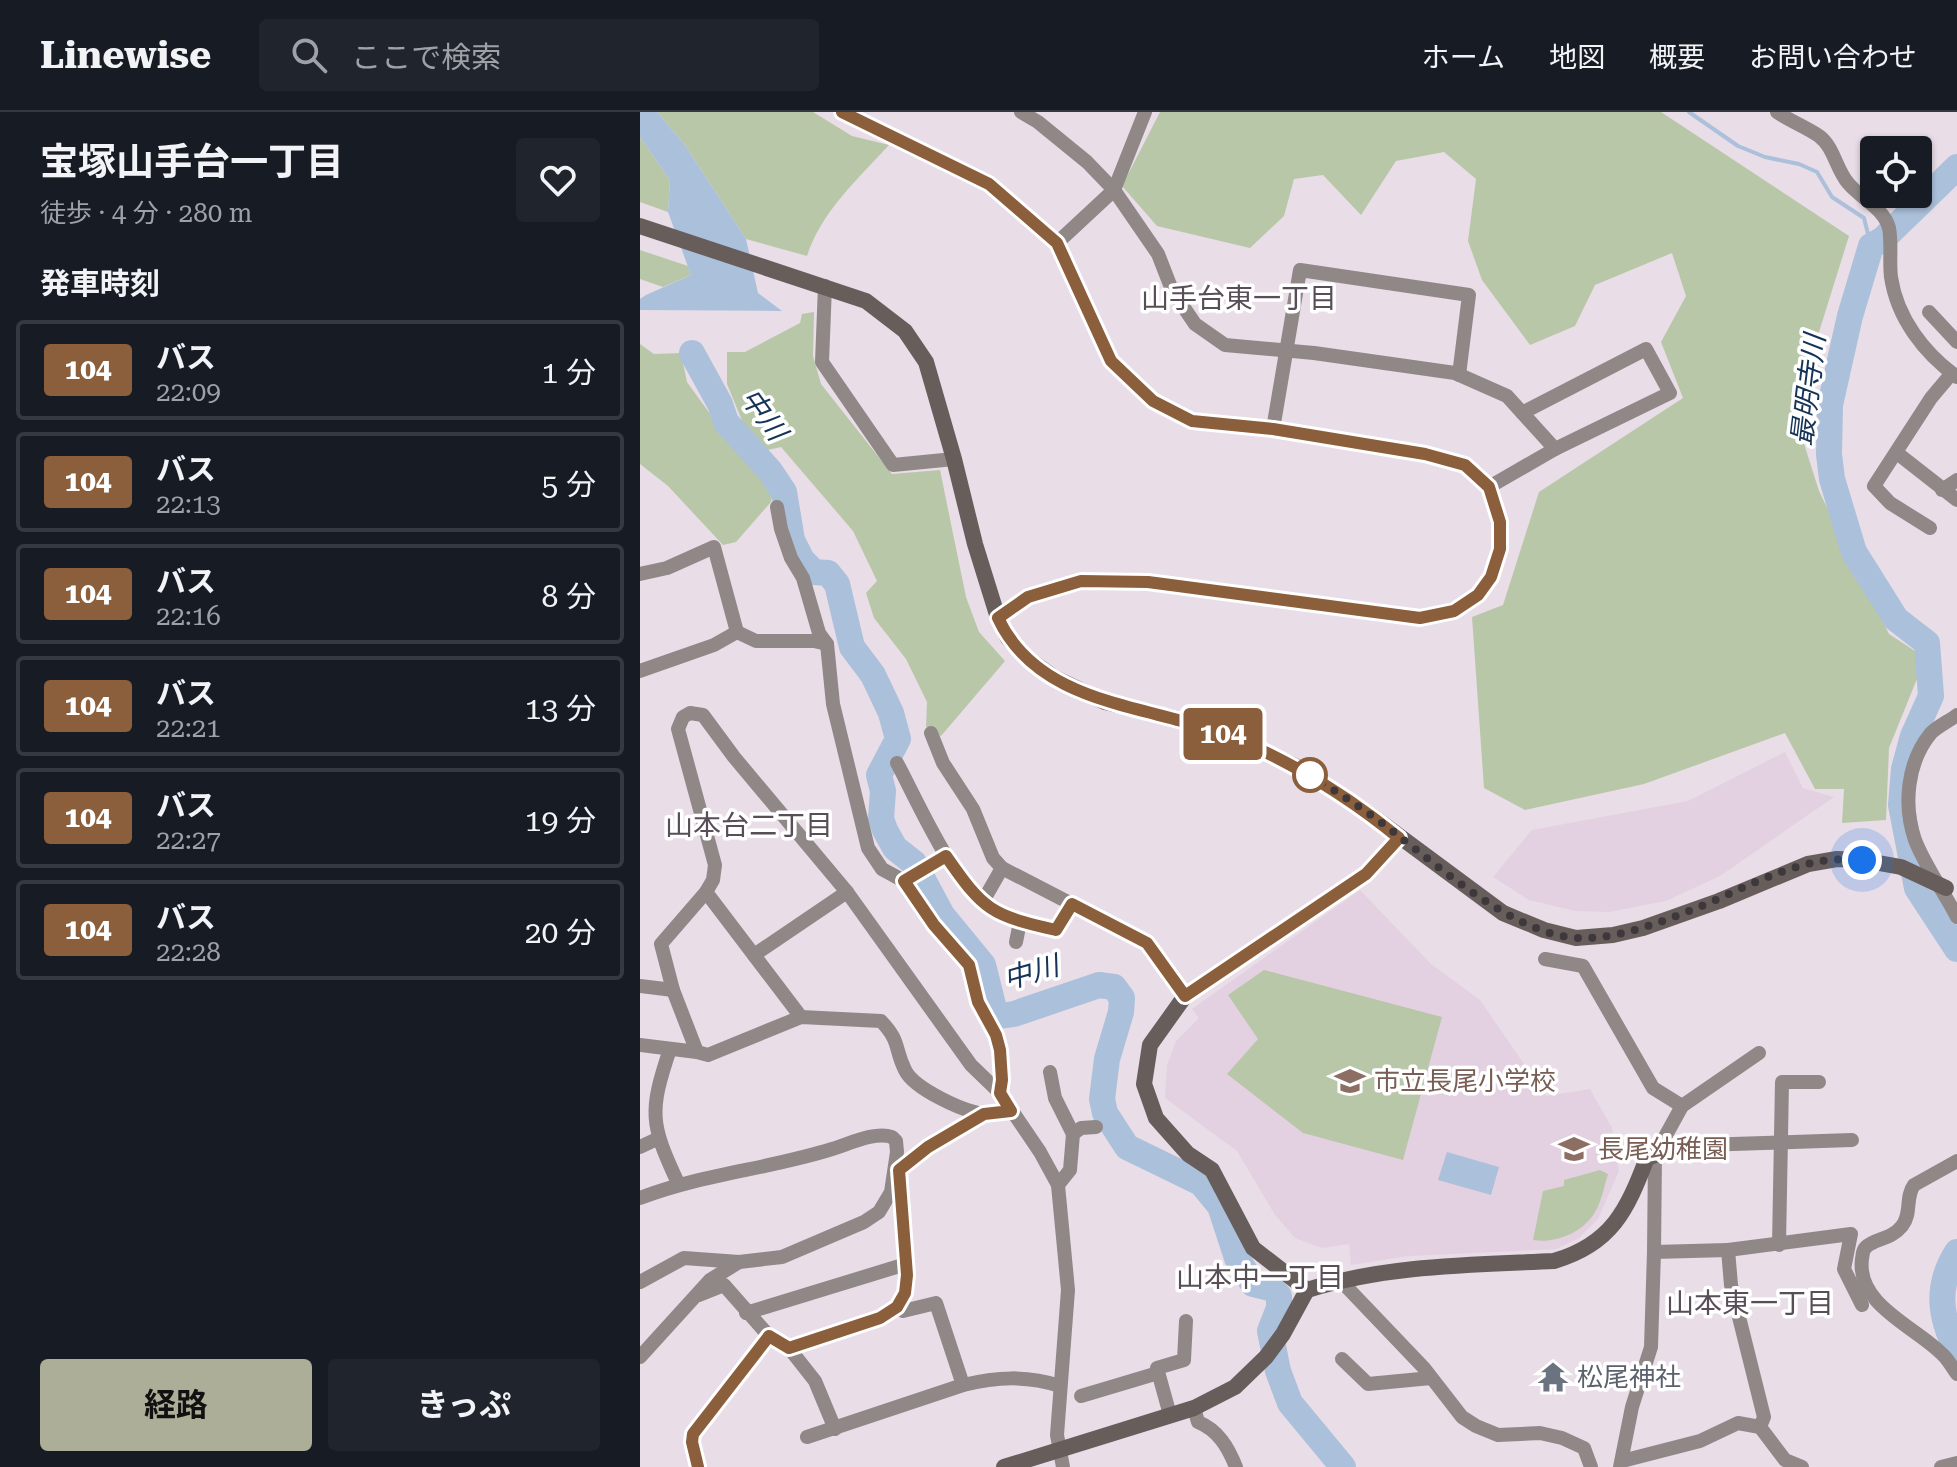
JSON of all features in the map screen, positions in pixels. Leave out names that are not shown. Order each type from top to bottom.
[{"type":"street","points":[[842,112],[989,184],[1057,243],[1111,361],[1153,401],[1192,421],[1273,429],[1425,454],[1465,465],[1489,487],[1500,522],[1500,549],[1491,577],[1478,595],[1454,611],[1420,618],[1148,582],[1081,581],[1028,597],[998,618]]},
{"type":"street","points":[[1021,112],[1087,162],[1114,190],[1158,254],[1172,290],[1195,324],[1225,345],[1459,375],[1507,396],[1555,449]]},
{"type":"street","points":[[1057,243],[1114,190],[1145,112]]},
{"type":"street","points":[[1777,112],[1820,136],[1828,144],[1840,173],[1850,186],[1882,214],[1889,227],[1891,278],[1906,323],[1954,375],[1931,398],[1874,486],[1890,503],[1930,528]]},
{"type":"street","points":[[640,226],[866,301],[905,331],[926,362],[998,618],[1008,638],[1028,659],[1055,678],[1105,702],[1178,719],[1236,738],[1299,768],[1372,816],[1503,913],[1544,930],[1576,938],[1613,935],[1643,928],[1719,901],[1808,864],[1837,859],[1901,867],[1954,891]]},
{"type":"street","points":[[1273,429],[1300,270],[1469,295],[1459,375]]},
{"type":"street","points":[[825,286],[822,362],[893,465],[954,459]]},
{"type":"street","points":[[1929,312],[1957,342],[1938,361]]},
{"type":"street","points":[[1489,487],[1555,449],[1670,393],[1646,349],[1522,413]]},
{"type":"street","points":[[1897,453],[1957,500]]},
{"type":"street","points":[[1942,490],[1957,480]]},
{"type":"street","points":[[777,507],[791,558],[803,578],[819,633],[827,644],[833,704],[862,834],[882,869],[904,881],[934,925],[969,965],[978,1002],[996,1035],[1000,1050],[1000,1093]]},
{"type":"street","points":[[640,574],[667,568],[714,547],[737,632],[756,641],[814,641],[827,644]]},
{"type":"street","points":[[640,671],[714,645],[737,632]]},
{"type":"street","points":[[697,1052],[673,990],[661,944],[706,892],[713,880],[715,865],[678,729],[683,717],[690,713],[703,715],[734,757],[847,892],[971,1065],[1000,1093],[1058,1185],[1068,1290],[1057,1435],[1061,1459]]},
{"type":"street","points":[[1957,715],[1932,732],[1914,762],[1910,775],[1909,808],[1910,824],[1917,844],[1957,917]]},
{"type":"street","points":[[931,733],[943,763],[973,809],[993,858],[1002,868],[1147,943],[1185,996]]},
{"type":"street","points":[[897,763],[946,856],[982,903],[1020,922],[1056,930],[1072,904]]},
{"type":"street","points":[[1307,1290],[1253,1248],[1212,1170],[1188,1154],[1156,1118],[1144,1084],[1150,1045],[1185,996],[1366,874],[1399,838]]},
{"type":"street","points":[[904,881],[946,856]]},
{"type":"street","points":[[982,903],[1002,868]]},
{"type":"street","points":[[706,892],[801,1017]]},
{"type":"street","points":[[754,955],[847,892]]},
{"type":"street","points":[[1016,942],[1020,922]]},
{"type":"street","points":[[1545,959],[1583,966],[1653,1088],[1682,1106]]},
{"type":"street","points":[[640,986],[673,990]]},
{"type":"street","points":[[640,1045],[708,1055],[801,1017],[881,1021],[895,1035],[905,1070],[911,1078],[942,1099],[984,1114]]},
{"type":"street","points":[[670,1049],[655,1096],[657,1139],[678,1183]]},
{"type":"street","points":[[1759,1053],[1682,1106],[1655,1155],[1651,1347],[1632,1407],[1621,1464],[1700,1441],[1738,1423],[1760,1427],[1785,1460],[1802,1467]]},
{"type":"street","points":[[1050,1072],[1055,1098],[1073,1134],[1070,1170],[1058,1185]]},
{"type":"street","points":[[1779,1245],[1782,1082],[1819,1082]]},
{"type":"street","points":[[640,1282],[684,1258],[739,1262],[782,1257],[864,1222],[884,1205],[898,1170],[928,1147],[984,1114],[1011,1111]]},
{"type":"street","points":[[1073,1134],[1081,1128],[1096,1127]]},
{"type":"street","points":[[640,1198],[678,1183],[816,1154],[886,1135],[896,1141],[907,1284],[897,1307],[880,1318],[789,1348]]},
{"type":"street","points":[[640,1147],[657,1139]]},
{"type":"street","points":[[1004,1467],[1061,1459],[1194,1408],[1235,1387],[1266,1357],[1283,1334],[1307,1290],[1385,1271],[1554,1261],[1570,1256],[1608,1234],[1632,1198],[1647,1158],[1701,1145],[1852,1140]]},
{"type":"street","points":[[1957,1161],[1914,1185],[1910,1190],[1907,1220],[1889,1238],[1867,1246],[1861,1265],[1866,1286],[1883,1307],[1943,1354],[1957,1374]]},
{"type":"street","points":[[1654,1252],[1728,1250],[1851,1234],[1844,1269],[1862,1305]]},
{"type":"street","points":[[1728,1250],[1731,1285],[1764,1417],[1760,1427]]},
{"type":"street","points":[[640,1357],[710,1280],[739,1262]]},
{"type":"street","points":[[746,1313],[906,1264]]},
{"type":"street","points":[[1340,1280],[1431,1378],[1462,1417],[1498,1435],[1540,1433],[1562,1438],[1584,1448],[1591,1467]]},
{"type":"street","points":[[695,1297],[724,1285],[769,1336],[789,1348],[815,1381],[835,1429]]},
{"type":"street","points":[[897,1307],[903,1311],[936,1303],[963,1385]]},
{"type":"street","points":[[1170,1415],[1157,1368],[1184,1360],[1186,1321]]},
{"type":"street","points":[[698,1467],[693,1434],[769,1336]]},
{"type":"street","points":[[1342,1359],[1368,1384],[1431,1378]]},
{"type":"street","points":[[1081,1396],[1158,1373]]},
{"type":"street","points":[[807,1437],[988,1379],[1041,1379],[1060,1386]]},
{"type":"street","points":[[1194,1408],[1198,1422],[1209,1426],[1219,1436],[1236,1467]]},
{"type":"street","points":[[1941,1467],[1957,1463]]},
{"type":"shaded area","points":[[1785,752],[1803,788],[1834,797],[1720,876],[1666,901],[1609,912],[1575,911],[1529,900],[1493,877],[1532,830],[1688,801]]},
{"type":"shaded area","name":"市立長尾小学校","points":[[1360,890],[1431,964],[1480,1000],[1546,1096],[1590,1089],[1612,1128],[1619,1171],[1598,1219],[1579,1238],[1556,1249],[1409,1256],[1351,1265],[1349,1244],[1322,1248],[1295,1238],[1275,1215],[1237,1151],[1165,1098],[1167,1065],[1176,1041],[1199,1018],[1192,1009]]},
{"type":"green space","points":[[657,112],[813,112],[852,136],[889,145],[831,211],[807,256],[746,239],[685,145]]},
{"type":"green space","points":[[1160,112],[1661,112],[1849,236],[1794,412],[1819,491],[1889,634],[1915,651],[1923,664],[1889,748],[1886,820],[1842,823],[1844,789],[1815,789],[1785,733],[1644,784],[1525,810],[1484,788],[1472,617],[1503,605],[1539,492],[1683,398],[1661,342],[1686,296],[1672,253],[1595,285],[1575,326],[1530,345],[1482,280],[1468,241],[1476,179],[1444,152],[1396,161],[1361,215],[1323,175],[1294,179],[1284,216],[1250,248],[1157,226],[1122,186]]},
{"type":"green space","points":[[640,137],[670,180],[668,212],[640,202]]},
{"type":"green space","points":[[640,250],[688,266],[691,275],[663,287],[640,279]]},
{"type":"green space","points":[[814,312],[813,356],[821,384],[892,474],[940,470],[966,597],[979,632],[1005,661],[941,736],[926,727],[927,702],[906,659],[874,618],[866,593],[877,581],[853,531],[781,447],[763,451],[743,423],[727,384],[727,352],[745,352],[800,323],[802,314]]},
{"type":"green space","points":[[640,344],[654,354],[681,353],[687,382],[729,440],[774,488],[771,502],[736,542],[723,545],[668,486],[640,464]]},
{"type":"green space","points":[[1264,970],[1442,1017],[1403,1160],[1303,1133],[1227,1074],[1258,1039],[1228,995]]},
{"type":"green space","points":[[1600,1170],[1608,1174],[1599,1203],[1590,1219],[1568,1235],[1550,1240],[1533,1240],[1543,1191],[1564,1186],[1564,1180]]},
{"type":"water","points":[[640,112],[657,112],[685,145],[746,239],[758,293],[782,311],[640,310],[640,299],[691,275],[668,212],[670,180],[640,137]]},
{"type":"water","points":[[1447,1152],[1499,1167],[1491,1195],[1438,1180]]},
{"type":"waterway","points":[[1689,112],[1738,146],[1817,172],[1832,197],[1864,218],[1871,246]]},
{"type":"waterway","name":"最明寺川","points":[[1957,167],[1882,240],[1871,246],[1850,316],[1830,405],[1829,454],[1832,479],[1854,552],[1896,619],[1927,643],[1931,696],[1913,736],[1904,769],[1901,805],[1917,888],[1957,949]]},
{"type":"waterway","name":"中川","points":[[692,353],[720,404],[726,422],[770,471],[784,492],[792,540],[802,560],[814,572],[828,573],[837,584],[852,647],[873,675],[891,713],[898,739],[879,775],[883,791],[881,819],[895,848],[914,863],[942,915],[983,965],[994,1009],[1000,1016],[1099,985],[1114,987],[1122,998],[1107,1059],[1102,1099],[1105,1113],[1127,1147],[1201,1183],[1220,1206],[1237,1258],[1253,1284],[1273,1289],[1279,1296],[1279,1308],[1270,1331],[1278,1371],[1290,1403],[1343,1467]]},
{"type":"waterway","name":"最明寺川","points":[[1957,1252],[1946,1276],[1942,1301],[1946,1325],[1957,1350]]},
{"type":"bus line","name":"104","points":[[698,1467],[693,1434],[769,1336],[789,1348],[880,1318],[897,1307],[907,1284],[899,1170],[928,1147],[984,1114],[1011,1111],[1000,1093],[1000,1050],[996,1035],[978,1002],[969,965],[934,925],[904,881],[946,856],[982,903],[1020,922],[1056,930],[1072,904],[1147,943],[1185,996],[1366,874],[1399,838],[1372,816],[1299,768],[1236,738],[1178,719],[1105,702],[1055,678],[1028,659],[1008,638],[998,618],[1028,597],[1081,581],[1148,582],[1420,618],[1454,611],[1478,595],[1491,577],[1500,549],[1500,522],[1489,487],[1465,465],[1425,454],[1273,429],[1192,421],[1153,401],[1111,361],[1057,243],[989,184],[842,112]]},
{"type":"place","name":"市立長尾小学校","points":[[1350,1081]]},
{"type":"place","name":"長尾幼稚園","points":[[1574,1149]]},
{"type":"place","name":"松尾神社","points":[[1553,1377]]},
{"type":"district","name":"山手台東一丁目","points":[[1239,298]]},
{"type":"district","name":"山本台二丁目","points":[[749,825]]},
{"type":"district","name":"山本中一丁目","points":[[1260,1277]]},
{"type":"district","name":"山本東一丁目","points":[[1750,1303]]},
{"type":"route","points":[[1310,775],[1372,816],[1503,913],[1544,930],[1576,938],[1613,935],[1643,928],[1808,864],[1837,859],[1862,860]]}]
